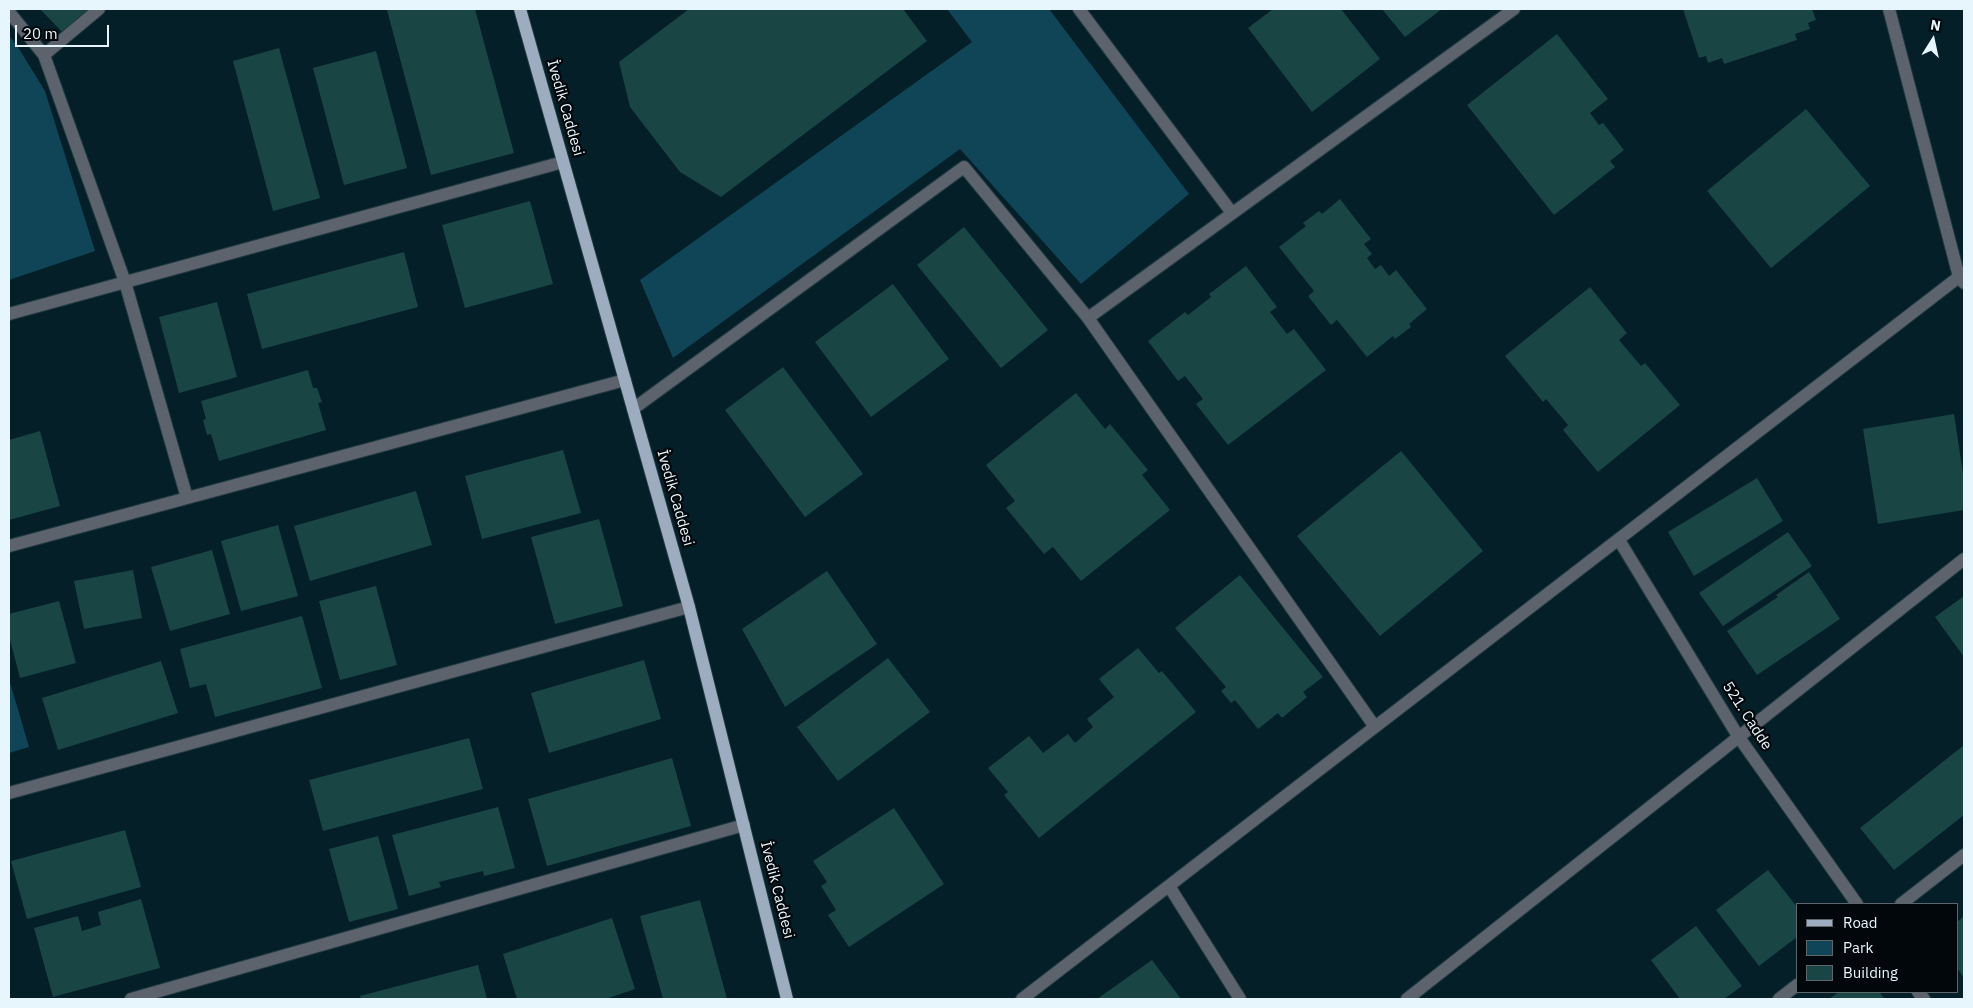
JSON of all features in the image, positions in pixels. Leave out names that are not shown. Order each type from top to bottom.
[{"type":"main road","name":"İvedik Caddesi","points":[[520,9],[689,607],[787,999]]},
{"type":"street","points":[[44,55],[99,9]]},
{"type":"street","points":[[1079,9],[1232,213]]},
{"type":"street","points":[[1088,318],[1514,9]]},
{"type":"street","points":[[1022,999],[1963,278],[1889,9]]},
{"type":"street","points":[[9,12],[44,55],[125,282],[187,498]]},
{"type":"street","points":[[9,314],[563,162]]},
{"type":"street","points":[[633,409],[964,167],[1088,318],[1376,727]]},
{"type":"street","points":[[9,546],[625,380]]},
{"type":"street","name":"521. Cadde","points":[[1619,540],[1738,736],[1856,903]]},
{"type":"street","points":[[1407,999],[1964,559]]},
{"type":"street","points":[[9,793],[689,607]]},
{"type":"street","points":[[131,999],[744,825]]},
{"type":"street","points":[[1902,903],[1964,855]]},
{"type":"street","points":[[1169,886],[1240,999]]},
{"type":"street","points":[[1779,999],[1796,986]]},
{"type":"green space","points":[[947,9],[1049,9],[1189,194],[1081,284],[960,149],[673,358],[640,280],[972,42]]},
{"type":"green space","points":[[9,36],[45,91],[95,251],[9,280]]},
{"type":"green space","points":[[9,679],[29,747],[9,753]]},
{"type":"building","points":[[40,9],[93,9],[65,35]]},
{"type":"building","points":[[475,9],[514,153],[431,175],[387,10]]},
{"type":"building","points":[[689,9],[903,9],[927,41],[721,197],[680,172],[630,107],[619,62]]},
{"type":"building","points":[[1273,9],[1341,9],[1380,59],[1312,112],[1248,28]]},
{"type":"building","points":[[1382,9],[1442,9],[1405,37]]},
{"type":"building","points":[[1683,9],[1812,9],[1816,20],[1808,23],[1810,29],[1795,34],[1797,40],[1724,64],[1722,58],[1708,63],[1706,56],[1699,58]]},
{"type":"building","points":[[1557,34],[1608,99],[1590,113],[1599,125],[1603,123],[1624,150],[1610,161],[1615,167],[1554,215],[1467,105]]},
{"type":"building","points":[[279,48],[320,198],[273,211],[233,61]]},
{"type":"building","points":[[376,51],[407,168],[344,185],[313,68]]},
{"type":"building","points":[[1806,109],[1870,186],[1771,268],[1707,191]]},
{"type":"building","points":[[1340,199],[1371,239],[1364,244],[1372,254],[1367,258],[1375,269],[1381,265],[1389,276],[1396,270],[1427,309],[1409,324],[1411,327],[1395,339],[1393,336],[1367,357],[1337,320],[1331,325],[1308,296],[1314,291],[1279,247],[1306,226],[1303,223],[1319,211],[1322,214]]},
{"type":"building","points":[[530,201],[553,284],[465,308],[442,225]]},
{"type":"building","points":[[964,227],[1048,330],[1001,368],[917,265]]},
{"type":"building","points":[[404,252],[418,307],[262,349],[247,294]]},
{"type":"building","points":[[1246,266],[1277,307],[1270,312],[1287,334],[1294,329],[1326,370],[1228,445],[1196,404],[1203,399],[1185,376],[1178,381],[1148,341],[1185,312],[1188,315],[1211,297],[1209,294]]},
{"type":"building","points":[[893,284],[949,359],[871,417],[815,342]]},
{"type":"building","points":[[1590,287],[1627,333],[1619,340],[1641,366],[1645,363],[1680,405],[1598,472],[1563,430],[1568,425],[1546,399],[1543,402],[1505,356]]},
{"type":"building","points":[[217,302],[237,377],[179,393],[159,317]]},
{"type":"building","points":[[783,367],[863,474],[805,517],[725,410]]},
{"type":"building","points":[[308,370],[313,388],[317,388],[322,402],[318,403],[326,430],[219,461],[211,434],[207,435],[203,420],[206,419],[201,401]]},
{"type":"building","points":[[1076,393],[1105,429],[1110,424],[1148,470],[1142,475],[1170,510],[1081,581],[1053,547],[1044,554],[1006,508],[1015,501],[986,465]]},
{"type":"building","points":[[1954,414],[1964,480],[1964,510],[1878,524],[1863,429]]},
{"type":"building","points":[[40,431],[60,506],[9,520],[9,440]]},
{"type":"building","points":[[563,450],[581,513],[482,539],[465,476]]},
{"type":"building","points":[[1401,451],[1483,551],[1380,636],[1297,536]]},
{"type":"building","points":[[1757,478],[1783,521],[1694,576],[1668,532]]},
{"type":"building","points":[[416,491],[432,545],[310,581],[294,526]]},
{"type":"building","points":[[599,519],[623,606],[555,624],[531,537]]},
{"type":"building","points":[[278,525],[298,596],[241,611],[221,541]]},
{"type":"building","points":[[1788,532],[1812,566],[1723,626],[1699,593]]},
{"type":"building","points":[[212,550],[230,614],[170,631],[151,567]]},
{"type":"building","points":[[133,570],[142,618],[84,629],[74,581]]},
{"type":"building","points":[[827,571],[877,644],[785,707],[742,629]]},
{"type":"building","points":[[1809,572],[1840,619],[1757,675],[1727,631],[1778,597],[1776,595]]},
{"type":"building","points":[[1240,575],[1323,677],[1303,692],[1307,697],[1282,718],[1278,713],[1258,729],[1235,700],[1231,703],[1221,691],[1226,687],[1175,628]]},
{"type":"building","points":[[376,586],[397,665],[340,680],[319,601]]},
{"type":"building","points":[[1964,596],[1964,657],[1935,617]]},
{"type":"building","points":[[59,601],[76,663],[20,678],[9,636],[9,614]]},
{"type":"building","points":[[302,616],[322,688],[215,717],[206,684],[190,688],[180,649]]},
{"type":"building","points":[[1138,648],[1159,673],[1162,671],[1196,712],[1039,838],[1004,795],[1008,792],[988,768],[1029,736],[1043,753],[1068,734],[1075,743],[1093,727],[1087,719],[1114,697],[1099,679]]},
{"type":"building","points":[[888,658],[930,712],[838,781],[797,727]]},
{"type":"building","points":[[644,660],[661,719],[549,753],[531,693]]},
{"type":"building","points":[[161,661],[178,713],[58,750],[42,698]]},
{"type":"building","points":[[469,738],[483,789],[323,831],[309,780]]},
{"type":"building","points":[[1964,745],[1964,815],[1894,870],[1860,828]]},
{"type":"building","points":[[672,758],[691,826],[547,866],[528,799]]},
{"type":"building","points":[[498,807],[515,868],[484,876],[483,871],[439,882],[441,887],[409,896],[392,835]]},
{"type":"building","points":[[894,808],[944,884],[849,947],[828,915],[836,910],[821,886],[827,882],[813,861]]},
{"type":"building","points":[[125,830],[141,887],[27,919],[11,861]]},
{"type":"building","points":[[378,836],[398,909],[349,922],[329,849]]},
{"type":"building","points":[[1768,870],[1796,906],[1796,938],[1759,966],[1716,910]]},
{"type":"building","points":[[141,899],[160,968],[53,997],[34,928],[78,916],[82,931],[101,925],[98,912]]},
{"type":"building","points":[[700,900],[727,999],[663,999],[640,916]]},
{"type":"building","points":[[1964,916],[1964,978],[1958,969],[1958,921]]},
{"type":"building","points":[[612,918],[635,989],[606,999],[517,999],[503,954]]},
{"type":"building","points":[[1696,926],[1742,986],[1724,999],[1680,999],[1651,960]]},
{"type":"building","points":[[1152,960],[1181,999],[1097,999]]},
{"type":"building","points":[[478,965],[487,999],[361,999],[360,996]]},
{"type":"building","points":[[1838,993],[1880,993],[1885,999],[1829,999]]}]
